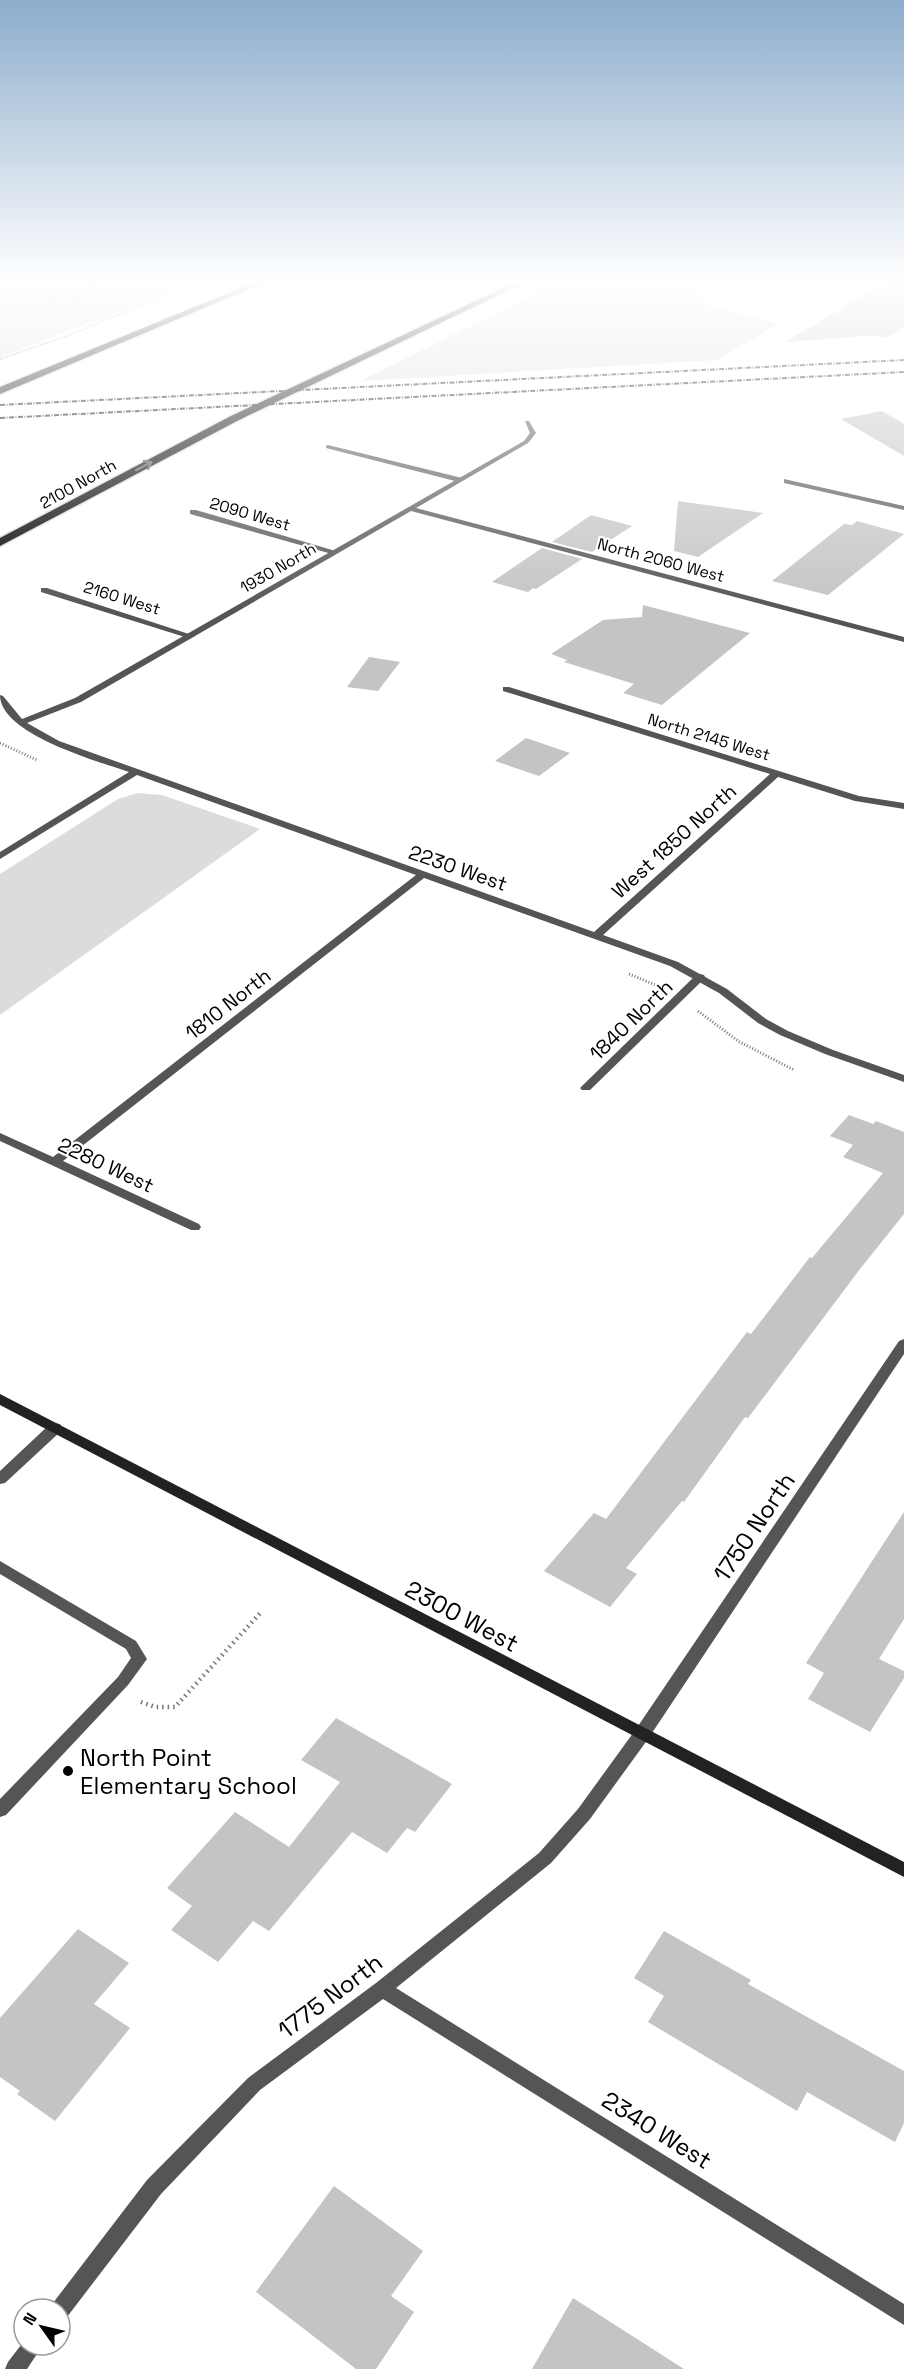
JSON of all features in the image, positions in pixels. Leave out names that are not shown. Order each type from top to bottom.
[{"type":"highway","name":"2100 North","points":[[0,543],[233,419],[293,391]]},
{"type":"main road","name":"2300 West","points":[[0,1399],[904,1870]]},
{"type":"street","name":"1930 North","points":[[20,723],[78,700],[526,442],[533,433],[527,422]]},
{"type":"street","points":[[327,447],[459,480]]},
{"type":"street","points":[[787,481],[904,508]]},
{"type":"street","name":"North 2060 West","points":[[410,509],[904,640]]},
{"type":"street","name":"2090 West","points":[[193,512],[335,552]]},
{"type":"street","name":"2160 West","points":[[44,590],[191,636]]},
{"type":"street","name":"North 2145 West","points":[[506,689],[858,799],[904,806]]},
{"type":"street","name":"2230 West","points":[[0,698],[20,723],[56,743],[664,960],[700,977],[723,991],[762,1021],[784,1033],[904,1079]]},
{"type":"street","points":[[0,856],[135,772]]},
{"type":"street","name":"West 1850 North","points":[[597,935],[776,774]]},
{"type":"street","name":"1810 North","points":[[54,1162],[423,874]]},
{"type":"street","name":"1840 North","points":[[586,1088],[700,977]]},
{"type":"street","name":"2280 West","points":[[0,1137],[195,1227]]},
{"type":"street","name":"1750 North","points":[[642,1734],[904,1344]]},
{"type":"street","points":[[0,1479],[55,1428]]},
{"type":"street","points":[[0,1567],[131,1645],[139,1659],[123,1681],[0,1810]]},
{"type":"street","name":"1775 North","points":[[70,2297],[154,2187],[254,2084],[382,1989],[545,1858],[584,1814],[642,1734]]},
{"type":"street","name":"2340 West","points":[[382,1989],[904,2315]]},
{"type":"path","points":[[0,742],[11,749]]},
{"type":"path","points":[[625,972],[679,998],[738,1041],[794,1070]]},
{"type":"path","points":[[141,1702],[155,1707],[175,1707],[262,1611]]},
{"type":"shaded area","points":[[137,793],[162,795],[260,829],[0,1015],[0,874],[118,799]]},
{"type":"building","points":[[882,411],[904,424],[904,456],[841,419]]},
{"type":"building","points":[[678,501],[763,513],[698,557],[674,551]]},
{"type":"building","points":[[591,515],[632,526],[592,552],[552,542]]},
{"type":"building","points":[[857,521],[904,534],[828,595],[772,581],[844,524],[852,525]]},
{"type":"building","points":[[542,548],[582,559],[528,592],[492,582]]},
{"type":"building","points":[[643,605],[750,633],[662,705],[623,693],[634,684],[564,662],[567,660],[551,654],[603,620],[642,617]]},
{"type":"building","points":[[369,657],[400,662],[378,691],[347,687]]},
{"type":"building","points":[[526,738],[570,753],[539,776],[495,761]]},
{"type":"building","points":[[849,1115],[873,1124],[876,1121],[904,1132],[904,1214],[748,1418],[745,1417],[684,1502],[682,1501],[626,1568],[637,1574],[610,1607],[544,1571],[594,1513],[606,1519],[747,1332],[751,1334],[810,1257],[812,1258],[883,1173],[843,1157],[853,1145],[830,1136]]},
{"type":"building","points":[[904,1512],[904,1619],[879,1659],[904,1671],[904,1678],[870,1732],[808,1699],[824,1673],[806,1663]]},
{"type":"building","points":[[336,1718],[452,1784],[415,1832],[407,1828],[387,1853],[352,1832],[269,1931],[253,1921],[218,1962],[171,1930],[192,1906],[167,1888],[235,1812],[289,1847],[340,1782],[301,1760]]},
{"type":"building","points":[[78,1929],[129,1963],[94,2004],[130,2028],[55,2121],[17,2094],[20,2091],[0,2077],[0,2018]]},
{"type":"building","points":[[664,1931],[751,1980],[748,1984],[904,2071],[904,2123],[895,2142],[807,2092],[797,2111],[648,2022],[664,1996],[634,1978]]},
{"type":"building","points":[[334,2186],[423,2251],[391,2296],[414,2312],[376,2369],[356,2369],[256,2292]]},
{"type":"building","points":[[573,2298],[684,2369],[532,2369]]},
{"type":"railway","points":[[0,405],[290,391]]},
{"type":"railway","points":[[0,418],[539,391]]},
{"type":"place","name":"North Point Elementary School","points":[[68,1771]]}]
